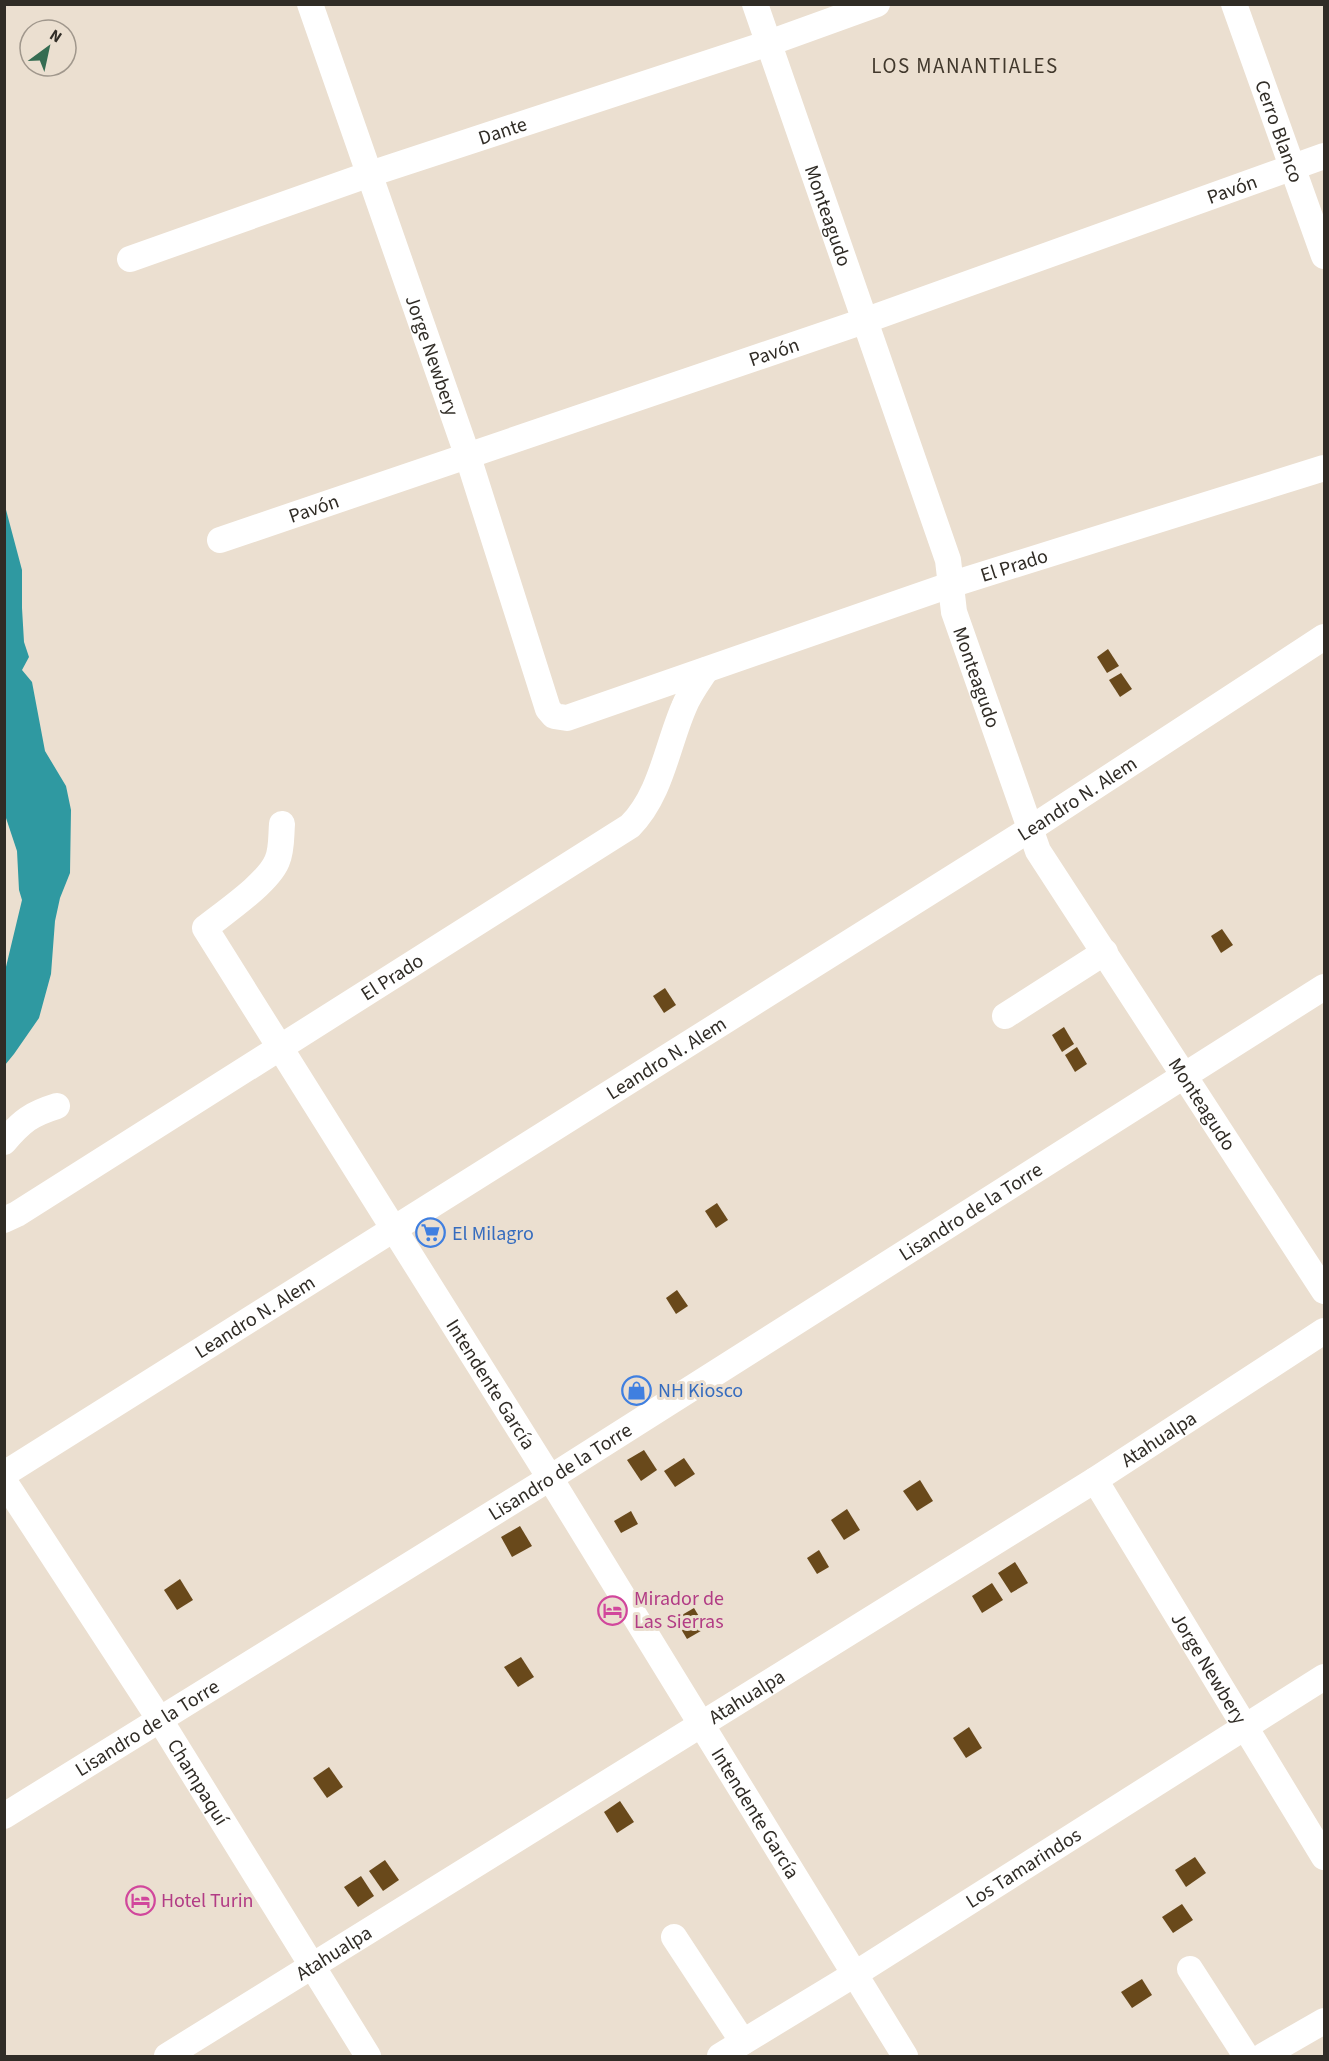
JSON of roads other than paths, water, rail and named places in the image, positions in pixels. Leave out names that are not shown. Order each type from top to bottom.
[{"type":"street","name":"Jorge Newbery","points":[[310,4],[468,457],[548,709]]},
{"type":"street","name":"Monteagudo","points":[[755,4],[948,560],[954,612],[1038,851],[1324,1291]]},
{"type":"street","name":"Dante","points":[[130,260],[370,174],[769,43],[877,4]]},
{"type":"street","name":"Cerro Blanco","points":[[1234,4],[1324,256]]},
{"type":"street","name":"Pavón","points":[[220,540],[864,321],[1324,156]]},
{"type":"street","name":"El Prado","points":[[548,709],[554,716],[567,718],[950,585],[1324,468]]},
{"type":"street","name":"Leandro N. Alem","points":[[4,1473],[1030,829],[1324,638]]},
{"type":"street","name":"El Prado","points":[[4,1220],[17,1214],[630,826],[643,813],[652,795],[684,705],[706,670]]},
{"type":"street","points":[[668,683],[680,693],[684,705]]},
{"type":"street","name":"Intendente García","points":[[282,824],[277,861],[270,873],[205,928],[396,1229],[905,2056]]},
{"type":"street","points":[[1005,1016],[1105,952]]},
{"type":"street","name":"Lisandro de la Torre","points":[[4,1815],[550,1478],[1324,987]]},
{"type":"street","points":[[4,1142],[23,1121],[37,1112],[57,1106]]},
{"type":"street","name":"Atahualpa","points":[[167,2056],[1095,1480],[1324,1331]]},
{"type":"street","name":"Jorge Newbery","points":[[1095,1480],[1324,1857]]},
{"type":"street","name":"Champaquí","points":[[4,1481],[160,1720],[368,2056]]},
{"type":"street","name":"Los Tamarindos","points":[[720,2056],[855,1974],[1324,1677]]},
{"type":"street","points":[[674,1937],[743,2042]]},
{"type":"street","points":[[1190,1970],[1246,2056]]},
{"type":"street","points":[[1263,2056],[1324,2021]]},
{"type":"water","points":[[5,506],[22,570],[24,642],[29,657],[22,670],[32,682],[45,751],[66,786],[71,810],[70,873],[60,898],[55,921],[51,974],[39,1018],[5,1065],[5,971],[22,900],[19,890],[17,851],[4,812]]},
{"type":"place","name":"El Milagro","points":[[431,1233]]},
{"type":"place","name":"NH Kiosco","points":[[637,1390]]},
{"type":"place","name":"Mirador de Las Sierras","points":[[613,1610]]},
{"type":"place","name":"Hotel Turin","points":[[140,1900]]},
{"type":"district","name":"LOS MANANTIALES","points":[[965,66]]}]
